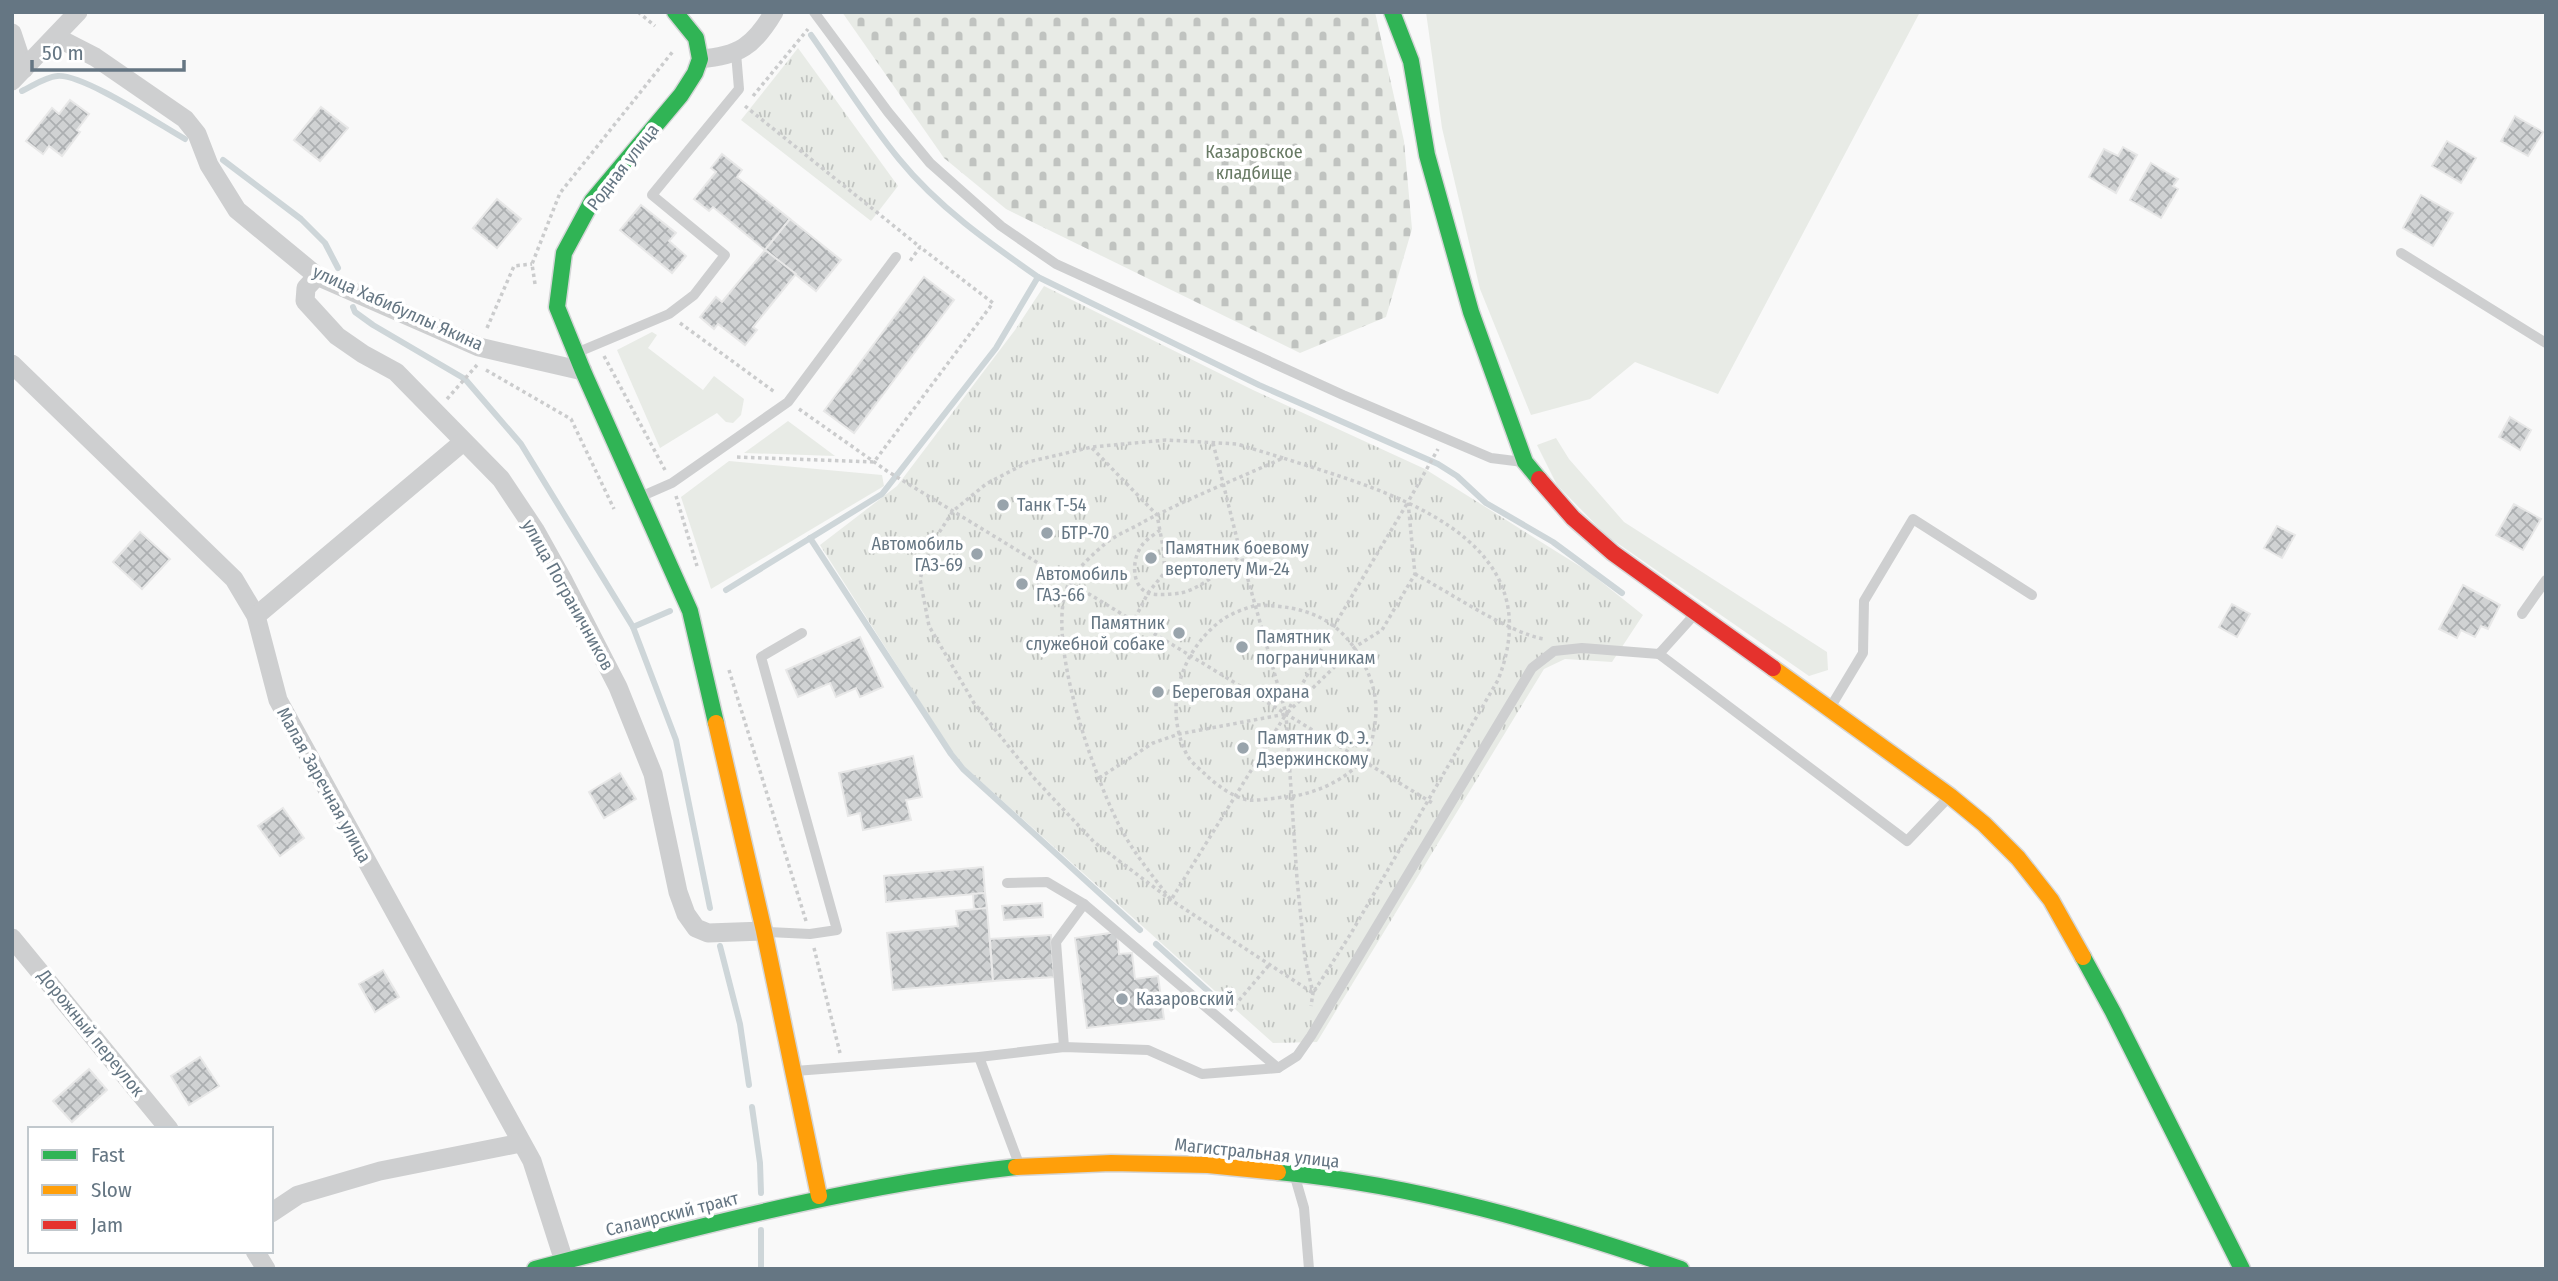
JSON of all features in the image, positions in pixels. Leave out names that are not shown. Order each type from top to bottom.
[{"type":"street","points":[[18,75],[78,12]]},
{"type":"street","points":[[675,12],[696,38],[700,58],[725,57],[736,53],[754,41],[774,12]]},
{"type":"street","points":[[1392,12],[1411,61],[1427,155],[1471,312],[1525,462],[1573,517],[1613,553],[1950,796],[1984,824],[2018,858],[2051,900],[2113,1012],[2242,1269]]},
{"type":"street","points":[[12,33],[18,75]]},
{"type":"street","name":"улица Хабибуллы Якина","points":[[56,37],[95,57],[185,119],[197,134],[209,165],[237,210],[317,276],[478,356],[580,362]]},
{"type":"street","name":"Родная улица","points":[[580,362],[558,307],[564,253],[592,201],[681,95],[695,73],[700,58]]},
{"type":"street","name":"улица Пограничников","points":[[317,276],[306,288],[305,301],[337,336],[396,372],[437,411],[463,442],[501,479],[535,530],[618,687],[653,774],[678,892],[686,914],[696,928],[708,933],[764,931]]},
{"type":"street","points":[[580,362],[690,611],[764,931],[819,1196]]},
{"type":"street","name":"Малая Заречная улица","points":[[12,364],[233,579],[256,617],[278,700],[533,1161],[565,1261]]},
{"type":"street","points":[[256,617],[463,442]]},
{"type":"street","name":"Дорожный переулок","points":[[12,938],[167,1127]]},
{"type":"street","points":[[273,1212],[298,1195],[380,1171],[521,1143]]},
{"type":"street","name":"Магистральная улица","points":[[819,1196],[922,1178],[1020,1166],[1120,1161],[1212,1166],[1294,1173],[1385,1187],[1472,1206],[1567,1231],[1681,1269]]},
{"type":"street","name":"Салаирский тракт","points":[[535,1269],[819,1196]]},
{"type":"street","points":[[256,1253],[266,1269]]},
{"type":"lane","points":[[816,15],[888,113],[930,163],[1001,226],[1056,264],[1343,395],[1491,458],[1525,462]]},
{"type":"lane","points":[[580,362],[598,344],[669,314],[694,295],[725,255],[652,195],[739,89],[736,53]]},
{"type":"lane","points":[[2401,253],[2546,343]]},
{"type":"lane","points":[[639,497],[672,483],[788,401],[896,257]]},
{"type":"lane","points":[[1829,709],[1863,653],[1864,601],[1913,519],[2032,595]]},
{"type":"lane","points":[[2522,614],[2546,580]]},
{"type":"lane","points":[[1659,654],[1696,612]]},
{"type":"lane","name":"улица Пограничников","points":[[764,931],[810,934],[837,930],[761,657],[803,633]]},
{"type":"lane","points":[[791,1071],[979,1057],[1064,1047],[1148,1051],[1202,1073],[1278,1068],[1297,1055],[1311,1036],[1532,668],[1554,652],[1582,648],[1659,654],[1907,841],[1950,796]]},
{"type":"lane","points":[[1007,883],[1047,882],[1084,904],[1278,1068]]},
{"type":"lane","points":[[1064,1047],[1056,942],[1084,904]]},
{"type":"lane","points":[[979,1057],[1020,1166]]},
{"type":"lane","points":[[1294,1173],[1304,1208],[1309,1269]]},
{"type":"path","points":[[638,12],[658,29]]},
{"type":"path","points":[[745,106],[816,15]]},
{"type":"path","points":[[536,290],[532,264],[560,193],[678,45]]},
{"type":"path","points":[[733,96],[993,303],[874,462]]},
{"type":"path","points":[[904,269],[920,247]]},
{"type":"path","points":[[459,385],[470,373],[478,356],[514,267],[532,264]]},
{"type":"path","points":[[669,314],[887,471],[1445,811]]},
{"type":"path","points":[[598,344],[672,483],[700,575]]},
{"type":"path","points":[[478,356],[571,419],[614,509]]},
{"type":"path","points":[[1166,440],[1237,444],[1372,486],[1408,502],[1474,543],[1491,563],[1507,600],[1511,627],[1508,657],[1499,680],[1427,799],[1350,935],[1313,993],[1171,900],[1094,842],[1033,777],[974,703],[929,626],[920,579],[931,545],[953,511],[986,484],[1028,463],[1092,447],[1166,440]]},
{"type":"path","points":[[1213,443],[1286,714],[1299,905],[1305,958],[1313,993],[1310,1017]]},
{"type":"path","points":[[1092,447],[1157,515],[1165,572],[1148,593],[1134,620]]},
{"type":"path","points":[[741,449],[729,457],[874,462]]},
{"type":"path","points":[[1171,900],[1286,714],[1433,457]]},
{"type":"path","points":[[1171,900],[1136,854],[1117,821],[1099,778],[1074,707],[1063,648],[1063,603],[1069,582],[1107,542],[1157,515],[1283,458]]},
{"type":"path","points":[[1099,778],[1153,743],[1179,734],[1286,714],[1355,647],[1382,630],[1415,574],[1408,502]]},
{"type":"path","points":[[1160,530],[1142,544],[1134,566],[1137,583],[1148,593],[1182,593],[1199,586],[1241,555]]},
{"type":"path","points":[[1415,574],[1511,627],[1543,639],[1553,636]]},
{"type":"path","points":[[1256,605],[1287,606],[1313,614],[1334,626],[1355,647],[1375,687],[1376,716],[1372,743],[1363,761],[1337,781],[1292,797],[1250,800],[1235,797],[1197,767],[1186,754],[1179,734],[1175,712],[1177,687],[1191,655],[1219,622],[1256,605]]},
{"type":"path","points":[[729,668],[810,934],[844,1068]]},
{"type":"path","points":[[1222,1021],[1269,965]]},
{"type":"green space","name":"Казаровское кладбище","points":[[842,12],[1375,12],[1404,141],[1412,229],[1386,317],[1300,353],[1006,209],[944,158]]},
{"type":"green space","points":[[1426,12],[1920,12],[1718,394],[1635,362],[1590,399],[1531,415],[1480,289],[1442,128]]},
{"type":"green space","points":[[798,48],[898,186],[871,221],[741,120]]},
{"type":"green space","points":[[1044,286],[1253,390],[1425,469],[1589,572],[1643,615],[1612,662],[1565,659],[1544,669],[1317,1042],[1273,1043],[958,761],[820,545],[897,486],[1015,330]]},
{"type":"green space","points":[[652,332],[657,335],[648,348],[703,390],[714,376],[744,399],[741,415],[733,423],[726,422],[717,413],[660,448],[617,350]]},
{"type":"green space","points":[[788,421],[835,456],[744,453]]},
{"type":"green space","points":[[1556,438],[1569,459],[1624,522],[1827,652],[1828,670],[1809,676],[1607,536],[1557,485],[1537,445]]},
{"type":"green space","points":[[729,461],[882,475],[884,486],[711,589],[681,497]]},
{"type":"building","points":[[70,100],[89,114],[77,130],[80,132],[62,156],[49,146],[43,154],[26,141],[52,108],[59,114]]},
{"type":"building","points":[[321,107],[348,128],[320,161],[294,140]]},
{"type":"building","points":[[2515,116],[2543,132],[2528,156],[2501,141]]},
{"type":"building","points":[[2447,141],[2476,158],[2461,183],[2432,166]]},
{"type":"building","points":[[2123,147],[2137,155],[2116,193],[2089,177],[2104,149],[2118,156]]},
{"type":"building","points":[[722,154],[742,170],[737,177],[790,219],[765,250],[713,207],[709,211],[694,199],[716,172],[711,168]]},
{"type":"building","points":[[2151,163],[2178,179],[2173,186],[2178,189],[2161,218],[2130,200]]},
{"type":"building","points":[[2421,195],[2453,213],[2433,246],[2403,228]]},
{"type":"building","points":[[497,199],[521,219],[497,248],[473,228]]},
{"type":"building","points":[[641,205],[676,233],[669,241],[686,256],[672,273],[620,230]]},
{"type":"building","points":[[790,219],[841,260],[816,291],[765,250]]},
{"type":"building","points":[[765,250],[796,274],[753,327],[757,330],[745,345],[718,324],[714,329],[700,317],[716,297],[722,302]]},
{"type":"building","points":[[924,277],[954,300],[854,433],[824,411]]},
{"type":"building","points":[[2510,417],[2531,430],[2520,450],[2499,437]]},
{"type":"building","points":[[2514,504],[2541,519],[2523,550],[2496,535]]},
{"type":"building","points":[[2277,526],[2295,535],[2282,558],[2264,548]]},
{"type":"building","points":[[140,532],[170,559],[142,589],[113,562]]},
{"type":"building","points":[[2463,585],[2500,605],[2488,629],[2481,626],[2475,637],[2461,630],[2457,638],[2439,629]]},
{"type":"building","points":[[2232,604],[2250,614],[2237,637],[2219,627]]},
{"type":"building","points":[[860,637],[883,687],[860,697],[856,688],[836,697],[830,683],[798,697],[786,670]]},
{"type":"building","points":[[913,756],[922,797],[906,800],[911,820],[863,830],[860,813],[848,816],[839,773]]},
{"type":"building","points":[[620,773],[636,799],[604,818],[589,792]]},
{"type":"building","points":[[283,808],[304,838],[280,856],[258,826]]},
{"type":"building","points":[[983,867],[985,893],[886,902],[884,876]]},
{"type":"building","points":[[985,893],[987,908],[974,910],[973,894]]},
{"type":"building","points":[[1042,903],[1043,917],[1004,920],[1002,906]]},
{"type":"building","points":[[987,908],[993,981],[893,990],[887,933],[958,926],[956,911]]},
{"type":"building","name":"Казаровский","points":[[1117,932],[1119,954],[1132,953],[1135,979],[1158,976],[1164,1019],[1087,1028],[1075,938]]},
{"type":"building","points":[[1051,935],[1054,977],[993,981],[990,939]]},
{"type":"building","points":[[383,970],[399,997],[375,1012],[359,984]]},
{"type":"building","points":[[200,1057],[219,1086],[189,1105],[171,1076]]},
{"type":"building","points":[[89,1069],[107,1090],[72,1122],[53,1101]]},
{"type":"waterway","points":[[811,35],[876,129],[914,176],[964,223],[1038,277]]},
{"type":"waterway","points":[[22,91],[53,77],[69,77],[102,91],[185,139]]},
{"type":"waterway","points":[[223,160],[301,219],[325,243],[338,268]]},
{"type":"waterway","points":[[726,590],[882,494],[996,348],[1038,277],[1259,385],[1438,464],[1457,476],[1486,503],[1553,542],[1622,593]]},
{"type":"waterway","points":[[353,307],[355,312],[373,325],[465,379],[521,444],[633,627],[676,740],[710,908]]},
{"type":"waterway","points":[[810,538],[963,769],[1140,930]]},
{"type":"waterway","points":[[633,627],[670,611]]},
{"type":"waterway","points":[[1156,944],[1219,1001]]},
{"type":"waterway","points":[[720,946],[740,1024],[749,1085]]},
{"type":"waterway","points":[[752,1107],[760,1163],[761,1193]]},
{"type":"waterway","points":[[761,1230],[761,1269]]},
{"type":"traffic: fast","points":[[675,12],[696,38],[700,59],[695,73],[681,95],[592,201],[564,253],[557,307],[690,611],[716,723]]},
{"type":"traffic: fast","points":[[1392,12],[1411,61],[1427,155],[1471,312],[1525,462],[1539,479]]},
{"type":"traffic: fast","points":[[2083,957],[2242,1269]]},
{"type":"traffic: fast","points":[[535,1269],[714,1223],[834,1196],[1016,1167]]},
{"type":"traffic: fast","points":[[1278,1172],[1381,1186],[1482,1208],[1681,1269]]},
{"type":"traffic: slow","points":[[1773,668],[1950,796],[1984,824],[2018,858],[2051,900],[2083,957]]},
{"type":"traffic: slow","points":[[716,723],[764,931],[819,1196]]},
{"type":"traffic: slow","points":[[1016,1167],[1111,1163],[1208,1165],[1278,1172]]},
{"type":"traffic: jam","points":[[1539,479],[1573,518],[1613,553],[1773,668]]},
{"type":"place","name":"Танк Т-54","points":[[1003,505]]},
{"type":"place","name":"БТР-70","points":[[1047,533]]},
{"type":"place","name":"Автомобиль ГАЗ-69","points":[[977,554]]},
{"type":"place","name":"Памятник боевому вертолету Ми-24","points":[[1151,558]]},
{"type":"place","name":"Автомобиль ГАЗ-66","points":[[1022,584]]},
{"type":"place","name":"Памятник служебной собаке","points":[[1179,633]]},
{"type":"place","name":"Памятник пограничникам","points":[[1242,647]]},
{"type":"place","name":"Береговая охрана","points":[[1158,692]]},
{"type":"place","name":"Памятник Ф. Э. Дзержинскому","points":[[1243,748]]},
{"type":"place","name":"Казаровский","points":[[1122,999]]}]
